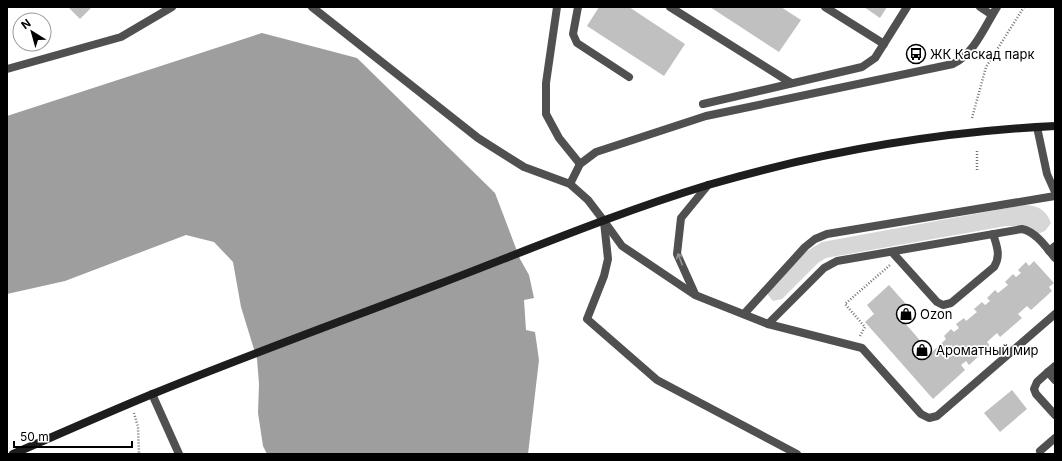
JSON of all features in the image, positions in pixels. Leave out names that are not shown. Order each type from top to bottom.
[{"type":"main road","points":[[13,454],[152,394],[604,221],[708,185],[813,157],[891,142],[974,131],[1055,126]]},
{"type":"street","points":[[7,69],[121,37],[172,7]]},
{"type":"street","points":[[312,7],[478,138],[524,166],[570,184],[588,200],[622,246],[695,294],[768,324],[854,345],[867,352],[921,414],[929,418],[937,416],[1055,314]]},
{"type":"street","points":[[557,7],[546,84],[546,114],[559,138],[580,164]]},
{"type":"street","points":[[578,7],[573,34],[574,38],[577,42],[629,77]]},
{"type":"street","points":[[670,7],[791,83]]},
{"type":"street","points":[[825,7],[884,44]]},
{"type":"street","points":[[703,104],[862,67],[875,58],[907,7]]},
{"type":"street","points":[[980,7],[992,15]]},
{"type":"street","points":[[570,184],[580,164],[596,152],[706,116],[953,64],[962,59],[970,51],[997,7]]},
{"type":"street","points":[[1037,127],[1051,173],[1055,192]]},
{"type":"street","points":[[695,294],[677,254],[681,218],[708,185]]},
{"type":"street","points":[[744,314],[805,247],[815,239],[827,234],[1055,196]]},
{"type":"street","points":[[604,221],[608,259],[604,276],[587,319],[657,380],[797,454]]},
{"type":"street","points":[[768,324],[830,263],[1022,229],[1028,230],[1052,248],[1055,258]]},
{"type":"street","points":[[892,252],[936,302],[943,305],[951,302],[994,267],[998,260],[999,254],[993,234]]},
{"type":"street","points":[[1055,366],[1037,382],[1034,389],[1036,394],[1055,415]]},
{"type":"street","points":[[1048,372],[1055,380]]},
{"type":"street","points":[[152,394],[179,454]]},
{"type":"street","points":[[1040,451],[1055,438]]},
{"type":"path","points":[[972,118],[986,67],[1024,7]]},
{"type":"path","points":[[977,151],[977,170]]},
{"type":"path","points":[[854,345],[866,327],[845,304],[898,258]]},
{"type":"path","points":[[132,403],[138,427],[139,454]]},
{"type":"shaded area","points":[[262,33],[357,58],[495,193],[520,259],[529,275],[534,298],[524,300],[526,330],[535,332],[539,360],[528,454],[267,454],[263,446],[258,413],[259,384],[257,359],[241,307],[233,262],[214,242],[186,235],[65,281],[7,294],[7,116]]},
{"type":"shaded area","points":[[1023,205],[1037,207],[1044,211],[1051,223],[1045,231],[1038,234],[1021,226],[1006,226],[826,258],[818,263],[782,299],[773,301],[768,295],[768,290],[807,251],[822,242]]},
{"type":"building","points":[[68,7],[92,7],[80,19]]},
{"type":"building","points":[[599,7],[629,7],[685,44],[664,76],[587,26]]},
{"type":"building","points":[[710,7],[781,7],[801,20],[779,52]]},
{"type":"building","points":[[864,7],[887,7],[880,18]]},
{"type":"building","points":[[1034,261],[1054,283],[1049,287],[1052,291],[1031,310],[1027,306],[1018,314],[1022,318],[1000,337],[997,333],[987,342],[990,346],[969,365],[966,361],[961,365],[965,370],[933,399],[865,322],[874,314],[867,305],[889,285],[914,313],[904,322],[931,353],[946,339],[944,336],[951,329],[954,332],[959,328],[956,324],[964,318],[966,321],[977,312],[974,309],[982,302],[985,305],[990,301],[987,298],[995,290],[998,293],[1008,285],[1005,282],[1013,274],[1016,277],[1021,273],[1018,270],[1026,262],[1029,266]]},
{"type":"building","points":[[1012,390],[1027,409],[1000,432],[984,413]]},
{"type":"place","name":"ЖК Каскад парк","points":[[916,54]]},
{"type":"place","name":"Ozon","points":[[906,314]]},
{"type":"place","name":"Ароматный мир","points":[[922,350]]}]
